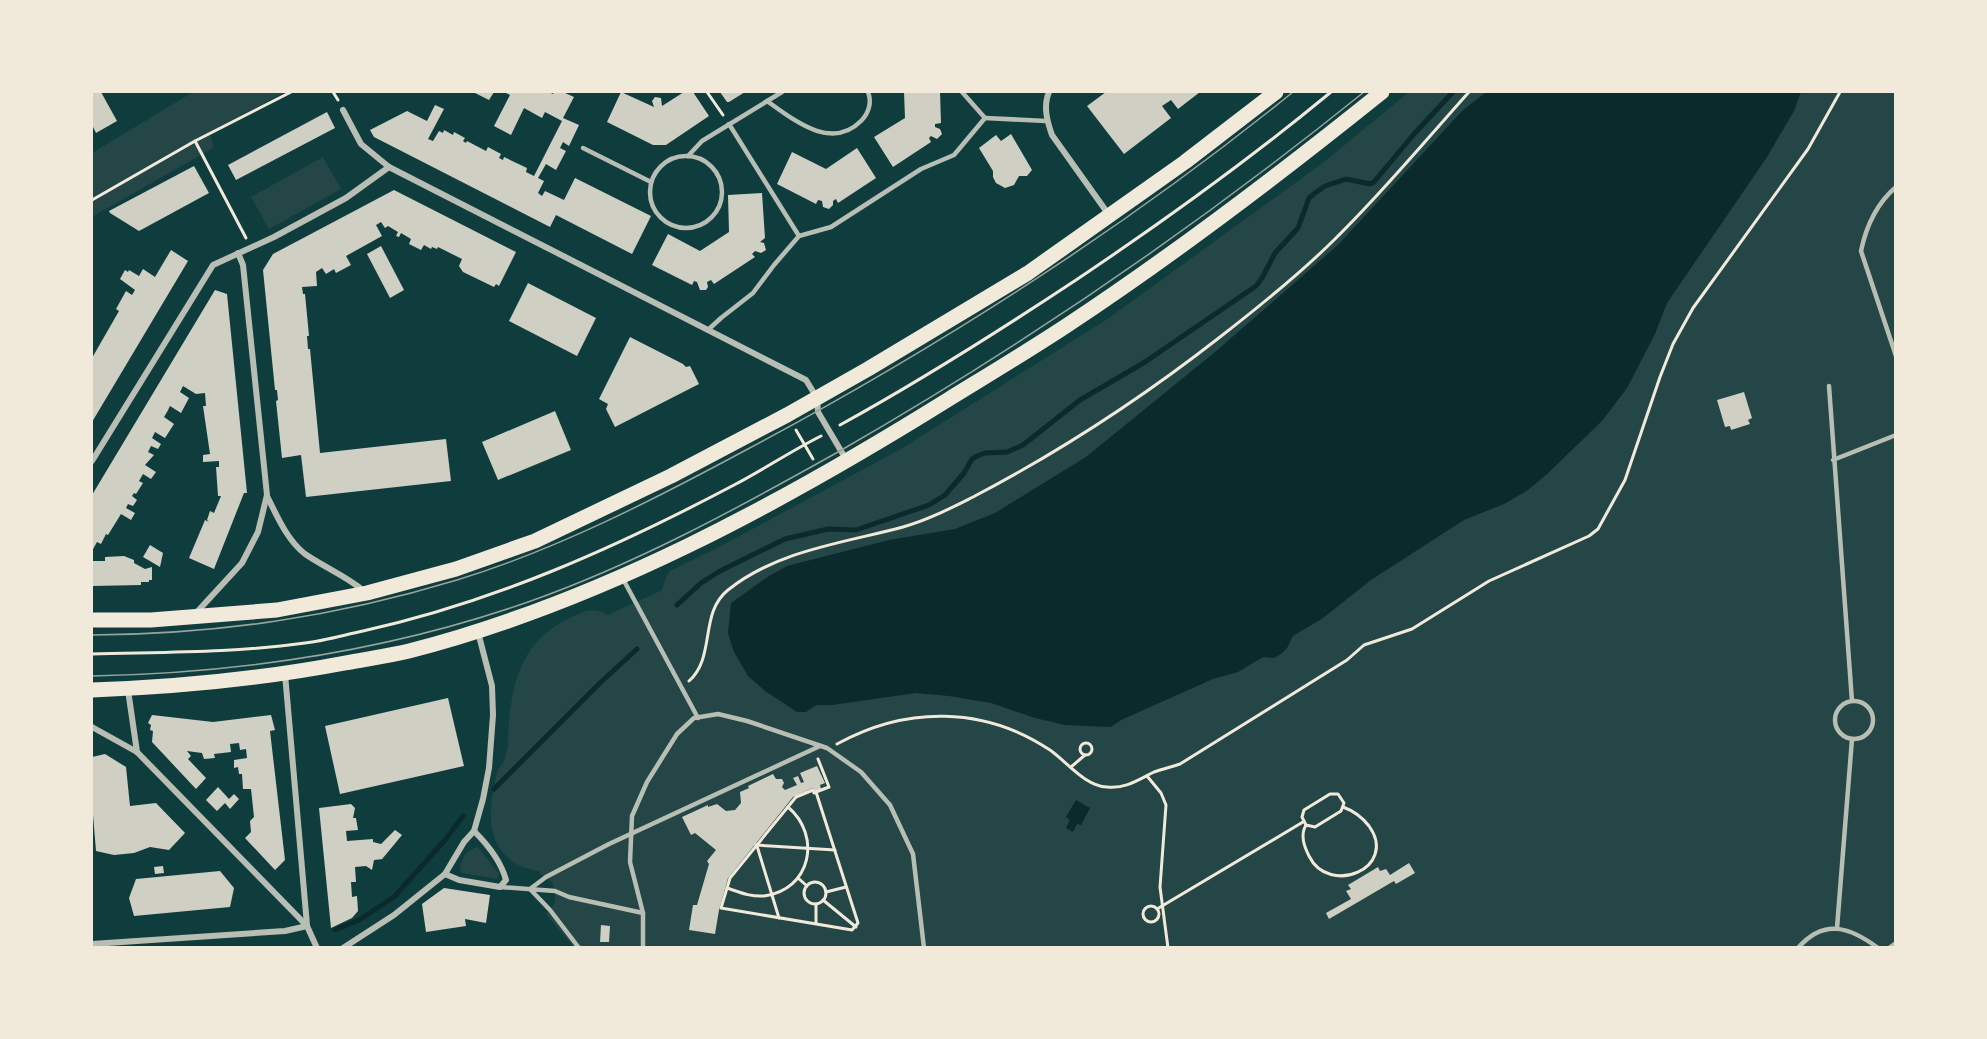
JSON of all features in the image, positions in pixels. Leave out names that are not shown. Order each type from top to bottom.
[{"type":"main road","points":[[92,620],[192,618],[277,610],[367,593],[456,569],[535,541],[671,476],[817,398],[1028,273],[1185,162],[1276,92]]},
{"type":"main road","points":[[92,690],[172,686],[285,674],[407,652],[478,631],[621,577],[751,514],[847,462],[1066,326],[1224,215],[1382,92]]},
{"type":"street","points":[[1049,92],[1046,98],[1046,121],[1052,135],[1110,216]]},
{"type":"street","points":[[343,110],[361,144],[389,167],[807,380],[817,398],[818,412],[847,462]]},
{"type":"street","points":[[92,460],[213,265],[346,198],[389,167]]},
{"type":"street","points":[[192,618],[242,563],[258,532],[267,495],[243,265],[238,253]]},
{"type":"street","points":[[267,495],[283,528],[304,553],[351,580],[367,593]]},
{"type":"street","points":[[343,948],[394,915],[445,874],[464,842],[474,831],[489,768],[493,715],[492,686],[478,631]]},
{"type":"street","points":[[285,674],[307,926],[317,948]]},
{"type":"street","points":[[128,688],[136,752]]},
{"type":"street","points":[[92,727],[136,752],[307,926]]},
{"type":"street","points":[[445,874],[459,880],[500,887],[506,880],[502,867],[474,831]]},
{"type":"street","points":[[92,944],[285,931],[307,926]]},
{"type":"lane","points":[[688,156],[702,141],[782,92]]},
{"type":"lane","points":[[767,101],[798,122],[819,132],[836,135],[854,128],[866,116],[871,100],[868,92]]},
{"type":"lane","points":[[962,92],[985,118],[1046,121]]},
{"type":"lane","points":[[709,329],[753,293],[799,236],[831,227],[921,169],[954,155],[985,118]]},
{"type":"lane","points":[[729,124],[799,236]]},
{"type":"lane","points":[[583,148],[651,182]]},
{"type":"lane","points":[[688,156],[710,165],[717,174],[722,197],[711,218],[690,228],[678,227],[658,215],[652,205],[651,182],[665,162],[676,157],[688,156]]},
{"type":"lane","points":[[1896,188],[1876,211],[1864,235],[1861,251],[1896,356]]},
{"type":"lane","points":[[1828,386],[1851,701]]},
{"type":"lane","points":[[1833,460],[1896,435]]},
{"type":"lane","points":[[621,577],[698,718]]},
{"type":"lane","points":[[1851,701],[1867,705],[1873,717],[1873,723],[1866,735],[1861,738],[1852,739],[1842,735],[1834,719],[1843,703],[1851,701]]},
{"type":"lane","points":[[643,948],[643,913],[630,862],[632,816],[646,782],[677,734],[694,718],[718,714],[747,721],[820,746],[861,772],[890,805],[913,855],[924,948]]},
{"type":"lane","points":[[1837,928],[1852,739]]},
{"type":"lane","points":[[530,889],[546,877],[631,834],[820,746]]},
{"type":"lane","points":[[500,887],[555,891],[569,897],[643,913]]},
{"type":"lane","points":[[530,889],[550,910],[579,948]]},
{"type":"lane","points":[[1798,948],[1815,933],[1824,929],[1837,928],[1862,937],[1878,948]]},
{"type":"lane","points":[[1889,948],[1896,943]]},
{"type":"path","points":[[92,200],[195,141],[291,92]]},
{"type":"path","points":[[707,92],[729,124]]},
{"type":"path","points":[[681,688],[696,674],[704,655],[710,620],[716,604],[727,591],[776,561],[906,526],[936,515],[1030,466],[1098,426],[1192,359],[1272,297],[1382,192],[1469,92]]},
{"type":"path","points":[[828,750],[890,722],[916,717],[952,715],[987,722],[1032,740],[1104,788],[1126,786],[1180,764],[1347,660],[1364,645],[1412,629],[1489,581],[1589,536],[1598,529],[1624,480],[1660,377],[1678,335],[1693,308],[1808,149],[1840,92]]},
{"type":"path","points":[[195,141],[251,247]]},
{"type":"path","points":[[796,430],[813,459]]},
{"type":"path","points":[[1071,767],[1085,755],[1089,755],[1093,749],[1088,743],[1080,747],[1080,751],[1085,755]]},
{"type":"path","points":[[812,750],[829,787],[816,792]]},
{"type":"path","points":[[1147,776],[1161,793],[1166,805],[1160,886],[1168,948]]},
{"type":"path","points":[[813,790],[814,793],[816,792],[858,923],[852,930],[721,908],[730,878],[788,807],[796,797],[813,790]]},
{"type":"path","points":[[1304,823],[1315,827],[1320,825],[1341,811],[1344,803],[1342,798],[1338,794],[1330,794],[1304,810],[1302,814],[1304,843],[1312,861],[1322,870],[1346,877],[1364,868],[1374,858],[1376,843],[1374,835],[1364,821],[1352,810],[1343,807]]},
{"type":"path","points":[[727,888],[751,896],[772,894],[788,888],[798,879],[806,864],[808,849],[804,828],[788,807]]},
{"type":"path","points":[[1157,909],[1304,823]]},
{"type":"path","points":[[756,846],[835,850]]},
{"type":"path","points":[[756,846],[778,918]]},
{"type":"path","points":[[798,879],[807,886]]},
{"type":"path","points":[[816,882],[823,886],[826,892],[823,900],[816,904],[809,902],[805,897],[807,886],[816,882]]},
{"type":"path","points":[[826,892],[846,887]]},
{"type":"path","points":[[823,900],[856,927]]},
{"type":"path","points":[[816,904],[816,924]]},
{"type":"path","points":[[1151,906],[1157,909],[1159,914],[1155,921],[1145,919],[1143,914],[1146,907],[1151,906]]},
{"type":"shaded area","points":[[193,92],[285,92],[210,132],[213,148],[92,217],[92,153]]},
{"type":"shaded area","points":[[1409,92],[1895,92],[1895,947],[574,947],[546,914],[555,900],[552,882],[539,871],[512,861],[503,853],[493,832],[491,820],[496,775],[507,750],[511,705],[518,674],[532,648],[542,637],[580,613],[594,610],[608,615],[662,590],[670,571],[901,449],[1109,318],[1324,162]]},
{"type":"shaded area","points":[[1486,92],[1801,92],[1794,111],[1767,157],[1667,303],[1655,334],[1627,388],[1602,421],[1528,490],[1504,504],[1464,520],[1371,580],[1323,618],[1293,636],[1287,648],[1274,658],[1263,657],[1238,672],[1213,679],[1121,720],[1111,727],[1065,725],[1035,718],[991,703],[916,693],[832,705],[816,705],[806,712],[797,712],[765,691],[748,676],[734,652],[728,633],[731,603],[787,566],[889,540],[955,529],[995,513],[1086,457],[1215,352],[1338,245],[1462,111]]},
{"type":"shaded area","points":[[323,157],[341,189],[269,229],[251,197]]},
{"type":"shaded area","points":[[1076,800],[1090,808],[1081,825],[1077,824],[1073,832],[1066,828],[1070,820],[1066,817]]},
{"type":"shaded area","points":[[478,847],[499,874],[497,879],[461,873],[460,865],[465,856],[471,849]]},
{"type":"building","points":[[92,92],[101,92],[117,121],[96,133],[92,125]]},
{"type":"building","points":[[494,92],[489,100],[475,93]]},
{"type":"building","points":[[504,92],[549,92],[553,94],[563,92],[574,97],[563,118],[579,125],[569,146],[563,142],[560,148],[566,151],[556,170],[546,164],[538,178],[544,181],[538,193],[542,196],[545,191],[564,200],[575,178],[651,216],[632,254],[556,215],[550,227],[374,137],[370,130],[407,111],[427,121],[435,105],[444,109],[428,139],[433,141],[439,131],[443,133],[444,130],[453,135],[454,132],[465,138],[463,141],[466,143],[467,141],[486,151],[488,147],[501,154],[499,158],[503,160],[504,157],[527,168],[526,172],[534,176],[562,121],[545,112],[542,118],[524,108],[511,135],[494,126],[510,95]]},
{"type":"building","points":[[621,92],[654,107],[652,101],[655,97],[661,98],[662,106],[684,92],[693,92],[709,116],[666,145],[653,145],[607,122]]},
{"type":"building","points":[[720,92],[745,92],[727,102]]},
{"type":"building","points":[[904,92],[940,92],[941,123],[935,124],[935,127],[940,129],[942,134],[937,139],[931,136],[929,138],[931,142],[893,167],[874,137],[905,118]]},
{"type":"building","points":[[1106,92],[1200,92],[1178,109],[1171,100],[1162,106],[1171,118],[1124,154],[1087,106]]},
{"type":"building","points":[[327,112],[335,128],[236,180],[228,165]]},
{"type":"building","points":[[1011,134],[1032,170],[1027,176],[1019,176],[1014,185],[1005,188],[996,183],[993,171],[979,148],[996,135],[1001,141]]},
{"type":"building","points":[[857,148],[876,178],[838,203],[836,199],[829,209],[823,207],[822,201],[818,200],[816,204],[777,184],[792,152],[826,169]]},
{"type":"building","points":[[194,166],[209,193],[139,231],[110,213],[109,211]]},
{"type":"building","points":[[394,190],[516,252],[499,286],[496,284],[494,287],[463,272],[459,266],[462,259],[438,247],[431,249],[424,245],[421,250],[409,244],[411,239],[401,233],[399,237],[396,236],[398,232],[388,226],[385,228],[381,222],[376,225],[382,236],[346,256],[351,265],[336,273],[334,269],[326,274],[322,268],[316,272],[317,286],[302,287],[303,294],[305,294],[308,349],[310,349],[320,453],[446,439],[451,481],[306,497],[301,455],[282,458],[276,401],[278,400],[277,390],[275,390],[263,270],[273,254]]},
{"type":"building","points":[[762,193],[765,238],[760,242],[764,243],[766,250],[761,253],[755,251],[752,254],[755,257],[714,284],[711,280],[707,282],[706,290],[700,290],[697,282],[694,281],[692,285],[652,265],[668,234],[700,251],[729,232],[728,195]]},
{"type":"building","points":[[381,246],[404,290],[390,298],[367,254]]},
{"type":"building","points":[[171,250],[188,261],[92,422],[92,358],[119,311],[116,309],[126,291],[132,295],[135,290],[120,279],[125,270],[139,276],[143,269],[155,277]]},
{"type":"building","points":[[528,283],[596,318],[577,356],[509,321]]},
{"type":"building","points":[[215,290],[227,294],[247,493],[244,493],[214,569],[189,558],[205,520],[209,522],[207,520],[210,511],[214,513],[221,496],[218,496],[216,467],[219,467],[219,461],[203,462],[203,455],[210,454],[203,406],[206,406],[205,393],[196,394],[183,386],[180,392],[189,398],[181,413],[170,406],[164,417],[174,424],[165,438],[155,432],[152,438],[161,444],[158,449],[151,446],[148,452],[154,455],[145,465],[156,472],[151,479],[143,474],[139,481],[143,483],[132,496],[137,500],[133,506],[128,504],[126,508],[135,513],[131,520],[121,514],[101,544],[97,542],[92,551],[92,495]]},
{"type":"building","points":[[630,337],[686,367],[690,366],[699,384],[615,427],[606,409],[608,404],[599,399]]},
{"type":"building","points":[[1744,392],[1752,418],[1748,420],[1750,424],[1731,430],[1730,426],[1725,427],[1717,400]]},
{"type":"building","points":[[555,411],[571,450],[498,480],[482,442]]},
{"type":"building","points":[[150,545],[163,553],[160,567],[143,557]]},
{"type":"building","points":[[124,556],[134,560],[134,563],[145,569],[152,567],[152,580],[141,582],[141,585],[92,586],[92,561],[105,561],[105,557]]},
{"type":"building","points":[[448,698],[464,766],[340,794],[325,726]]},
{"type":"building","points":[[152,715],[213,722],[271,715],[275,730],[270,731],[285,860],[275,870],[245,838],[251,832],[250,821],[254,817],[251,789],[243,789],[242,774],[239,774],[238,767],[234,768],[234,760],[247,758],[246,749],[240,750],[239,743],[230,744],[231,752],[214,754],[215,758],[204,759],[202,753],[187,751],[191,756],[188,759],[206,778],[196,789],[152,742],[153,731],[150,730],[151,725],[148,723]]},
{"type":"building","points":[[105,754],[126,767],[130,806],[156,803],[185,833],[169,850],[150,847],[134,853],[114,855],[96,851],[92,803],[92,757]]},
{"type":"building","points":[[817,766],[825,783],[820,785],[821,789],[815,792],[813,788],[793,797],[728,878],[715,934],[689,930],[693,905],[697,905],[709,864],[707,861],[716,850],[695,833],[691,835],[682,817],[708,805],[708,807],[717,804],[726,811],[735,810],[741,803],[740,792],[749,788],[748,786],[773,774],[776,779],[782,779],[784,783],[782,787],[785,790],[797,785],[793,778],[798,776],[801,783],[804,782],[800,773]]},
{"type":"building","points":[[218,787],[229,799],[234,794],[239,799],[230,809],[225,803],[217,811],[206,800]]},
{"type":"building","points":[[351,804],[355,808],[353,818],[356,818],[358,830],[346,831],[347,841],[373,839],[373,842],[381,844],[395,830],[402,835],[382,857],[383,859],[374,860],[372,870],[366,866],[355,867],[356,882],[351,882],[352,897],[357,896],[358,911],[352,918],[331,928],[319,808]]},
{"type":"building","points":[[1409,863],[1415,873],[1396,884],[1394,881],[1329,919],[1326,913],[1351,899],[1346,891],[1351,889],[1348,885],[1378,867],[1380,871],[1386,869],[1390,875]]},
{"type":"building","points":[[163,866],[164,873],[155,874],[154,867]]},
{"type":"building","points":[[220,871],[234,888],[230,907],[134,916],[129,898],[136,879]]},
{"type":"building","points":[[444,888],[490,895],[486,923],[465,919],[466,926],[426,932],[422,904]]},
{"type":"building","points":[[601,925],[610,926],[609,942],[600,942]]},
{"type":"waterway","points":[[677,605],[701,583],[720,571],[785,539],[828,529],[856,530],[929,505],[945,495],[964,473],[972,459],[985,453],[1007,452],[1023,445],[1080,400],[1145,362],[1256,286],[1275,253],[1298,228],[1309,198],[1325,186],[1346,179],[1370,184],[1374,182],[1453,92]]},
{"type":"waterway","points":[[494,789],[637,649]]},
{"type":"waterway","points":[[335,930],[359,920],[394,897],[445,840],[463,816]]},
{"type":"tram line","points":[[92,635],[231,627],[366,604],[495,568],[605,522],[711,469],[818,411],[959,328],[1097,238],[1229,142],[1293,92]]},
{"type":"tram line","points":[[92,676],[203,670],[258,664],[368,646],[422,634],[528,602],[647,553],[838,452],[907,412],[1042,327],[1238,190],[1364,92]]}]
